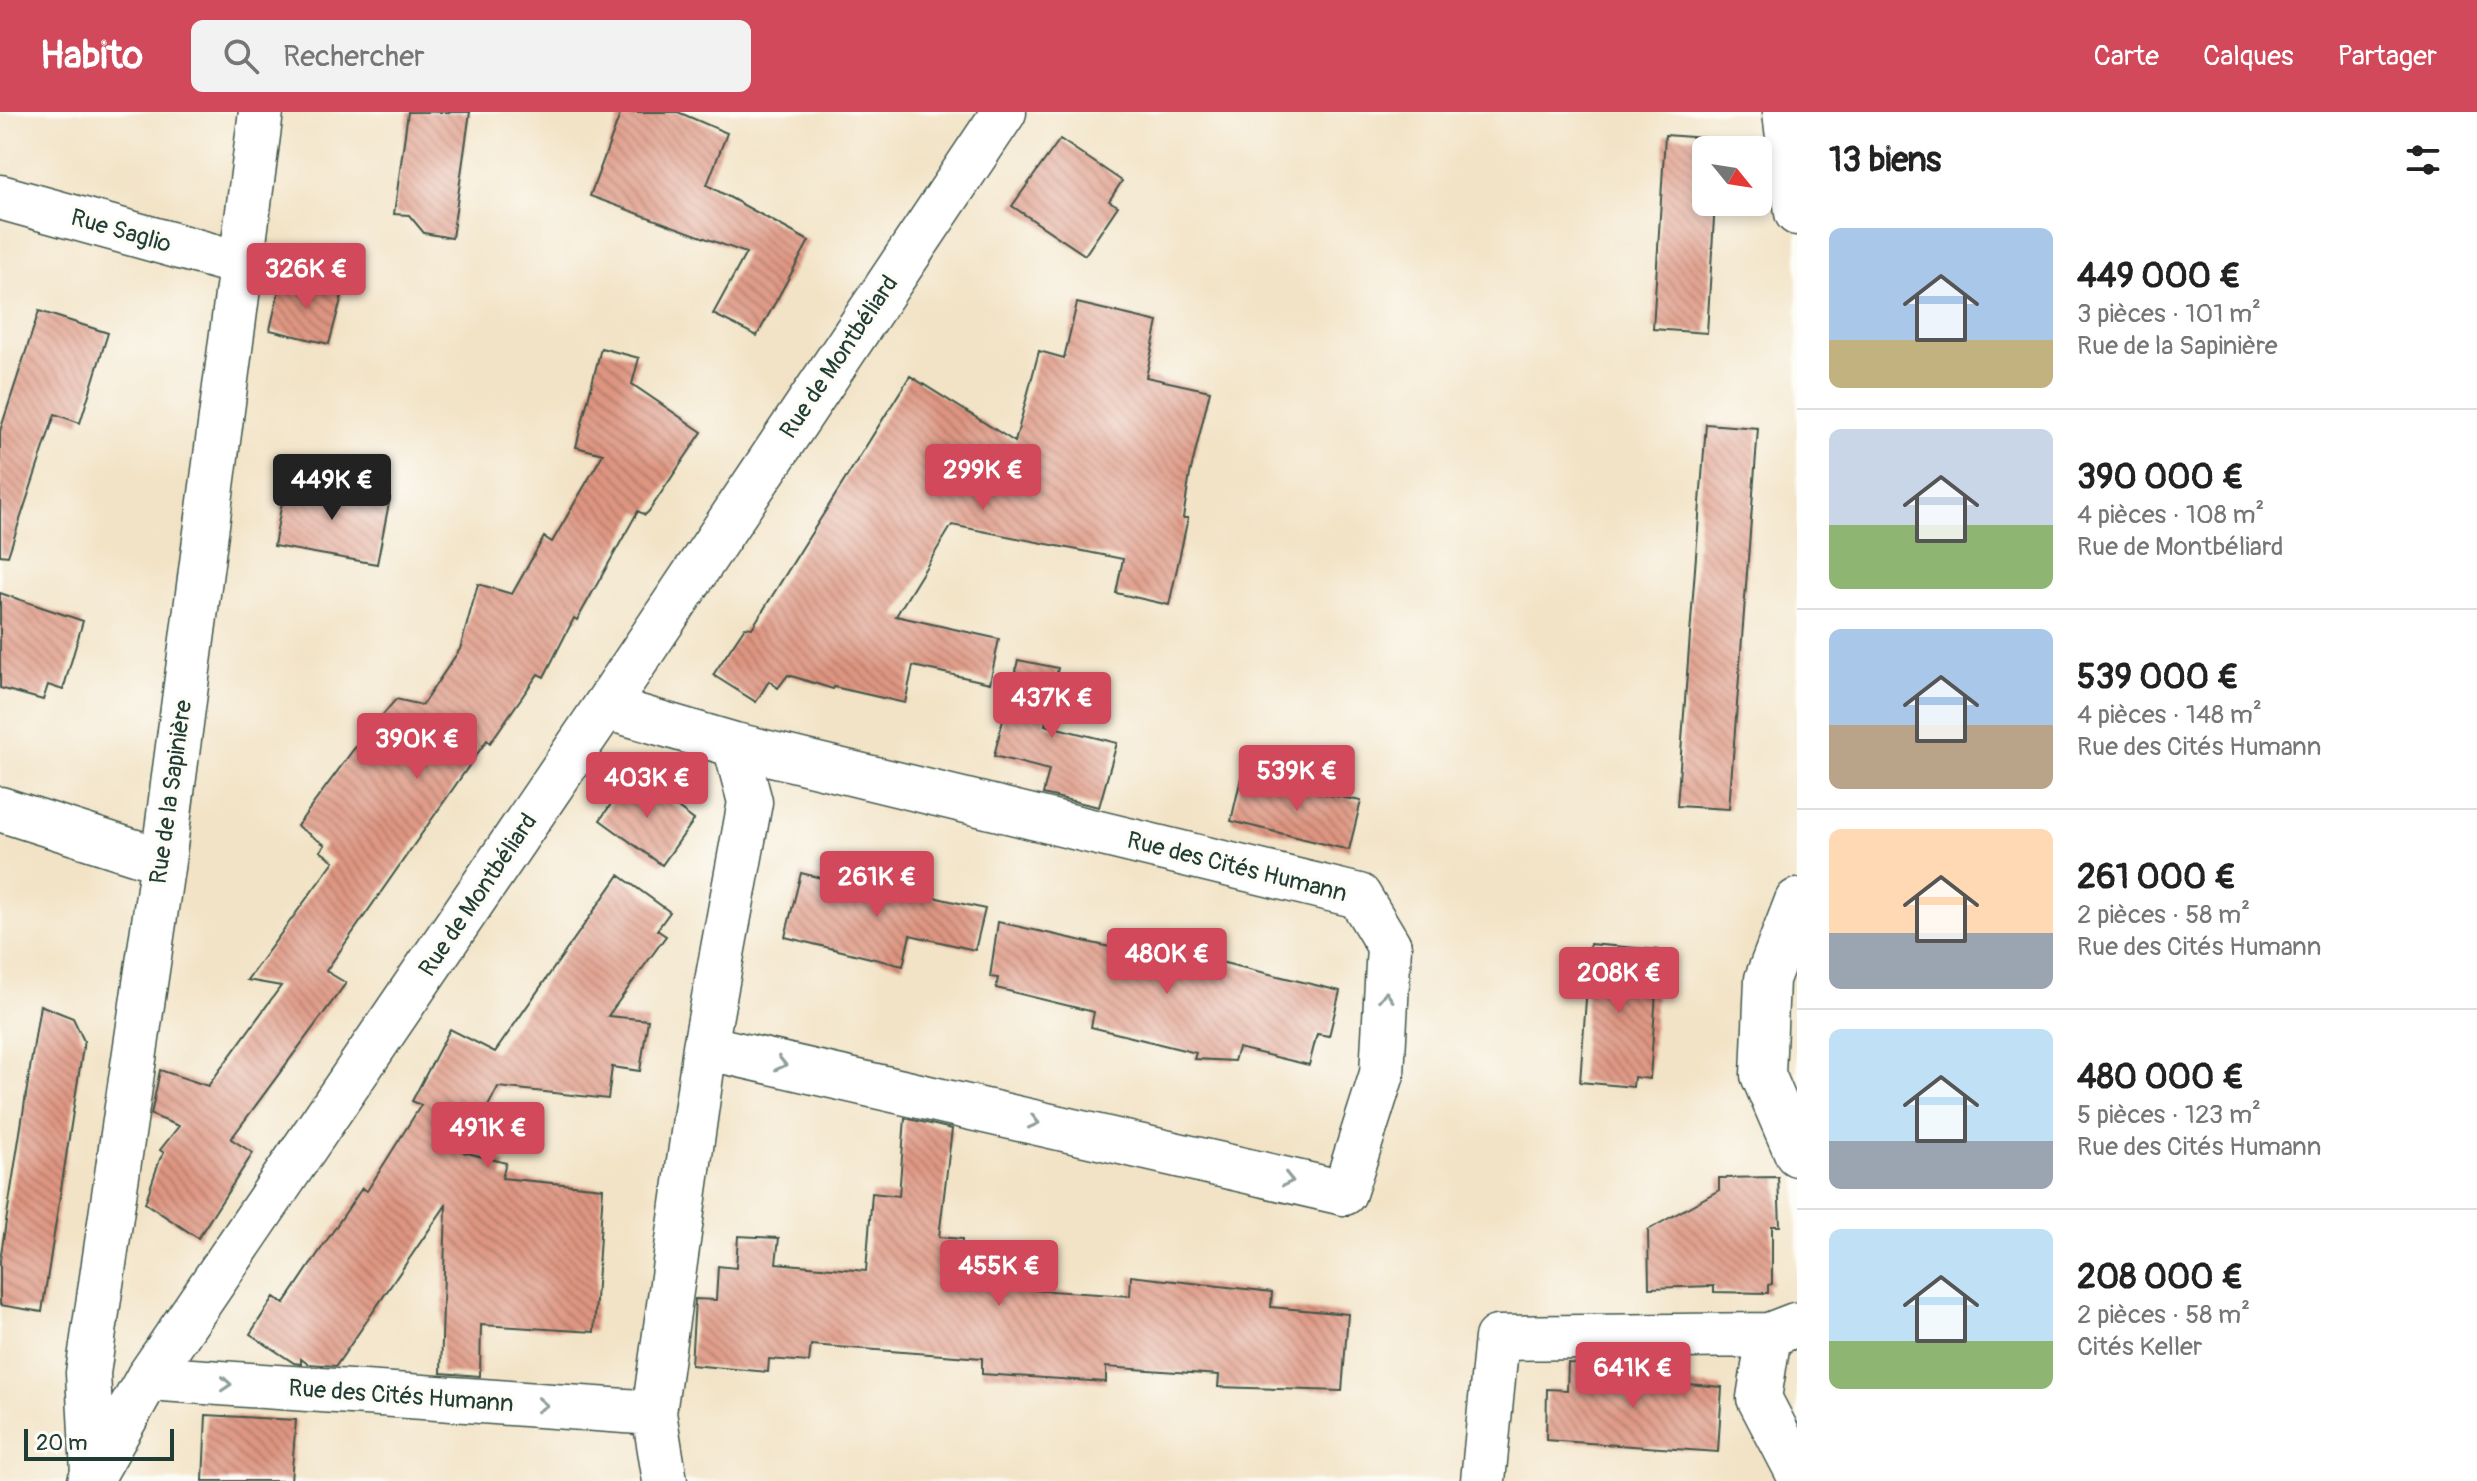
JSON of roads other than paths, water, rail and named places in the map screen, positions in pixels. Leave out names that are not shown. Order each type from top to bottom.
[{"type":"street","name":"Rue de la Sapinière","points":[[91,1477],[88,1373],[163,861],[261,112]]},
{"type":"street","name":"Rue de Montbéliard","points":[[91,1477],[148,1378],[605,707],[1004,112]]},
{"type":"street","points":[[1785,112],[1797,213]]},
{"type":"street","name":"Rue Saglio","points":[[0,197],[242,264]]},
{"type":"street","name":"Rue des Cités Humann","points":[[605,707],[735,745],[1359,896],[1389,946],[1382,1074],[1344,1193],[705,1047]]},
{"type":"street","points":[[665,1481],[654,1413],[705,1047],[750,802],[735,745]]},
{"type":"street","points":[[0,809],[163,861]]},
{"type":"street","points":[[1797,901],[1767,979],[1763,1075],[1797,1154]]},
{"type":"street","points":[[1483,1481],[1497,1338],[1783,1330],[1759,1398],[1797,1471]]},
{"type":"street","name":"Rue des Cités Humann","points":[[148,1378],[654,1413]]}]
